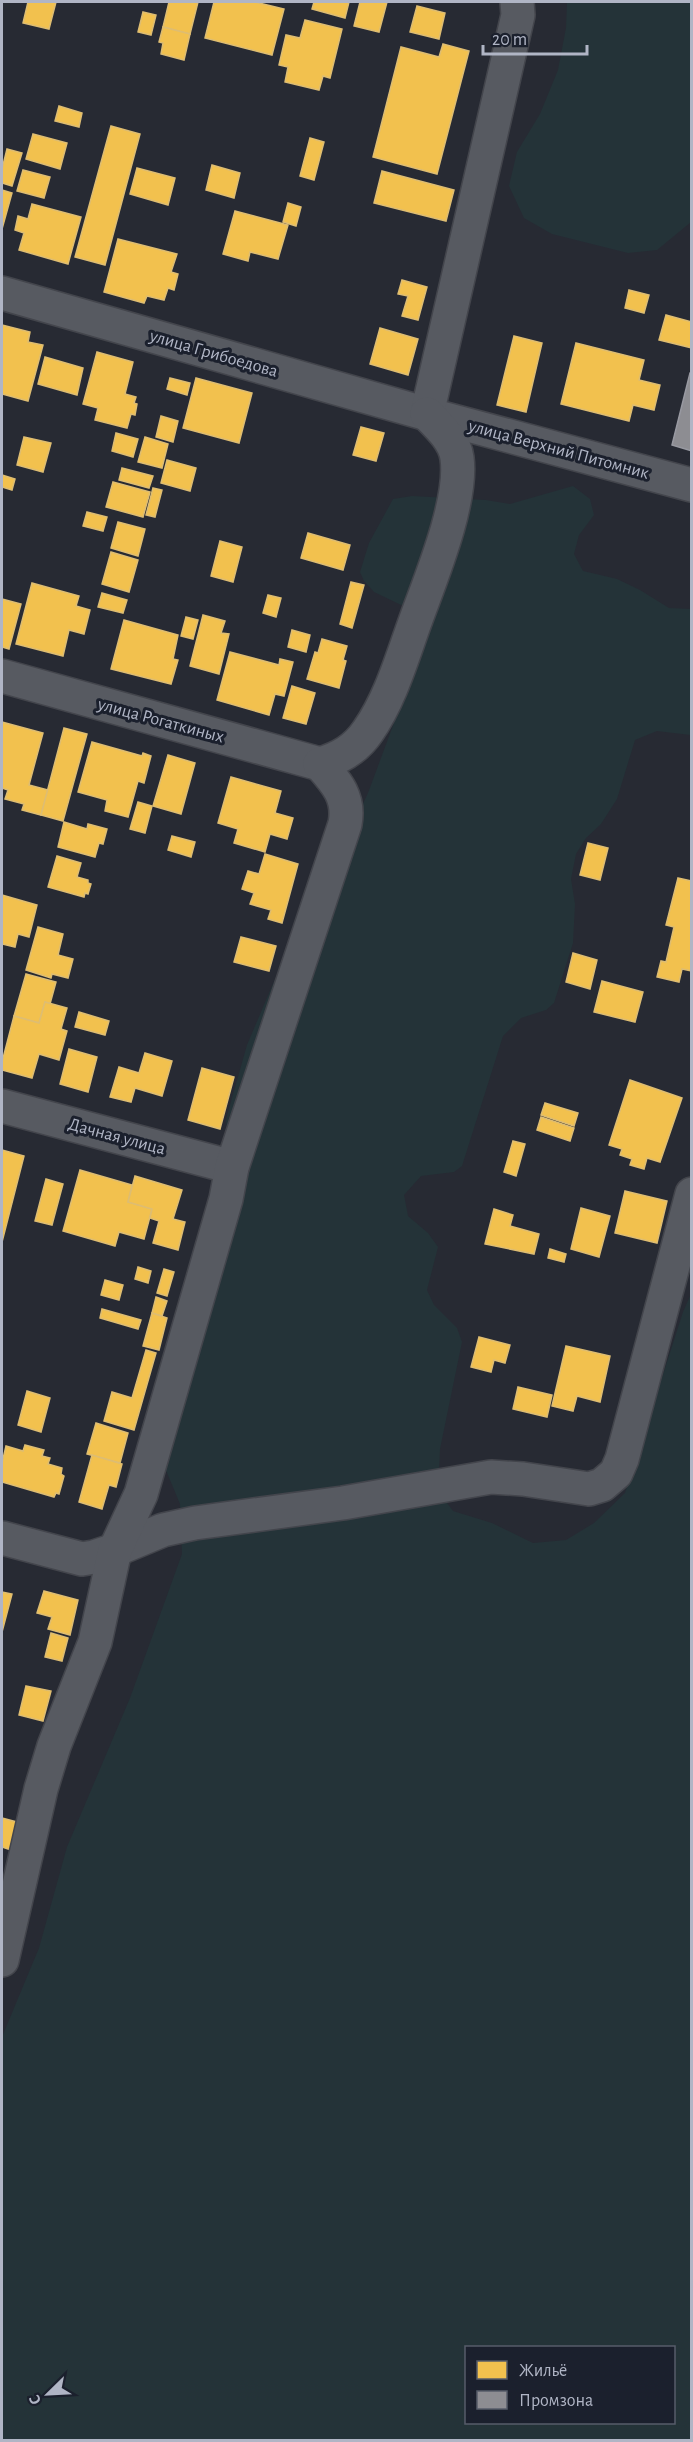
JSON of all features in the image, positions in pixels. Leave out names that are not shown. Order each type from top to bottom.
[{"type":"street","points":[[2,1960],[41,1790],[54,1746],[95,1642],[115,1550],[141,1494],[226,1199],[232,1167],[345,824],[347,812],[345,798],[336,782],[320,764],[338,759],[352,749],[368,732],[401,661],[453,504],[458,471],[457,456],[441,427],[427,414],[518,15],[517,2]]},
{"type":"street","name":"улица Грибоедова","points":[[2,293],[427,414]]},
{"type":"street","name":"улица Верхний Питомник","points":[[427,414],[692,485]]},
{"type":"street","name":"улица Рогаткиных","points":[[2,676],[320,764]]},
{"type":"street","name":"Дачная улица","points":[[2,1106],[232,1167]]},
{"type":"street","points":[[2,1538],[82,1559],[115,1550],[163,1530],[195,1523],[342,1503],[491,1477],[589,1489],[602,1485],[616,1473],[622,1459],[692,1194]]},
{"type":"shaded area","points":[[567,2],[691,2],[691,222],[657,250],[628,253],[552,234],[524,218],[509,186],[517,152],[540,114],[558,70],[566,28]]},
{"type":"shaded area","points":[[573,486],[590,499],[594,515],[579,535],[574,554],[583,571],[617,579],[669,608],[691,609],[691,735],[657,731],[635,740],[617,799],[601,824],[586,838],[576,854],[571,879],[575,904],[573,943],[554,1003],[546,1010],[521,1018],[503,1036],[462,1166],[454,1172],[421,1176],[404,1195],[408,1216],[428,1233],[438,1247],[427,1290],[434,1305],[457,1328],[462,1342],[440,1449],[438,1491],[453,1511],[492,1523],[533,1543],[566,1540],[594,1523],[625,1493],[683,1312],[691,1294],[691,2440],[2,2440],[2,2037],[39,1948],[67,1847],[130,1698],[182,1554],[180,1504],[163,1463],[227,1129],[226,1119],[247,1045],[278,972],[298,942],[368,793],[428,631],[422,615],[374,592],[364,581],[360,572],[369,543],[393,499],[412,496],[486,500],[510,504]]},
{"type":"building: Жильё","points":[[28,2],[56,2],[49,29],[23,23]]},
{"type":"building: Жильё","points":[[169,2],[198,2],[190,34],[163,27]]},
{"type":"building: Жильё","points":[[214,2],[255,2],[284,9],[272,55],[205,38]]},
{"type":"building: Жильё","points":[[314,2],[349,2],[345,18],[312,9]]},
{"type":"building: Жильё","points":[[360,2],[387,2],[379,32],[354,26]]},
{"type":"building: Жильё","points":[[417,6],[445,13],[439,39],[410,32]]},
{"type":"building: Жильё","points":[[143,12],[156,15],[151,35],[138,32]]},
{"type":"building: Жильё","points":[[305,20],[342,29],[330,78],[323,76],[319,90],[285,82],[288,67],[279,65],[286,35],[300,38]]},
{"type":"building: Жильё","points":[[163,27],[190,34],[184,60],[161,54],[163,43],[159,42]]},
{"type":"building: Жильё","points":[[443,44],[469,51],[437,174],[373,157],[401,47],[439,57]]},
{"type":"building: Жильё","points":[[59,106],[82,113],[79,127],[55,121]]},
{"type":"building: Жильё","points":[[111,126],[140,134],[105,265],[75,257]]},
{"type":"building: Жильё","points":[[33,134],[67,143],[60,169],[26,159]]},
{"type":"building: Жильё","points":[[310,138],[324,142],[314,180],[300,176]]},
{"type":"building: Жильё","points":[[7,149],[22,153],[12,186],[2,183],[2,169]]},
{"type":"building: Жильё","points":[[212,165],[240,173],[234,198],[206,190]]},
{"type":"building: Жильё","points":[[137,168],[175,178],[168,205],[130,194]]},
{"type":"building: Жильё","points":[[23,170],[50,177],[44,198],[17,191]]},
{"type":"building: Жильё","points":[[382,171],[454,190],[446,221],[374,203]]},
{"type":"building: Жильё","points":[[2,190],[12,193],[2,229]]},
{"type":"building: Жильё","points":[[288,203],[301,207],[296,226],[283,222]]},
{"type":"building: Жильё","points":[[32,204],[81,217],[68,264],[19,250],[24,233],[15,230],[18,216],[28,219]]},
{"type":"building: Жильё","points":[[235,211],[288,225],[278,259],[250,252],[248,261],[223,254]]},
{"type":"building: Жильё","points":[[118,239],[177,254],[171,272],[178,274],[174,290],[168,288],[164,300],[147,296],[144,303],[104,292]]},
{"type":"building: Жильё","points":[[402,280],[427,287],[418,320],[402,316],[408,296],[398,294]]},
{"type":"building: Жильё","points":[[629,290],[649,295],[644,313],[625,308]]},
{"type":"building: Жильё","points":[[666,315],[692,322],[692,348],[659,340]]},
{"type":"building: Жильё","points":[[2,325],[30,332],[28,342],[43,345],[28,401],[2,394]]},
{"type":"building: Жильё","points":[[380,328],[418,339],[408,375],[370,364]]},
{"type":"building: Жильё","points":[[514,336],[542,343],[526,412],[497,405]]},
{"type":"building: Жильё","points":[[576,343],[644,360],[639,380],[660,385],[654,410],[633,405],[629,421],[561,404]]},
{"type":"building: Жильё","points":[[97,352],[133,362],[125,394],[136,397],[134,403],[137,404],[135,415],[131,414],[127,428],[95,420],[98,408],[83,404]]},
{"type":"building: Жильё","points":[[45,357],[83,368],[77,395],[38,384]]},
{"type":"building: Жильё","points":[[170,378],[190,383],[187,395],[167,389]]},
{"type":"building: Жильё","points":[[196,378],[252,393],[239,443],[183,428]]},
{"type":"building: Жильё","points":[[161,416],[178,421],[173,442],[156,437]]},
{"type":"building: Жильё","points":[[361,427],[384,433],[376,461],[353,455]]},
{"type":"building: Жильё","points":[[116,433],[138,439],[133,457],[112,451]]},
{"type":"building: Жильё","points":[[24,437],[51,443],[43,472],[17,465]]},
{"type":"building: Жильё","points":[[145,437],[168,444],[162,468],[138,462]]},
{"type":"building: Жильё","points":[[167,460],[196,468],[190,491],[161,483]]},
{"type":"building: Жильё","points":[[122,468],[153,476],[149,488],[119,480]]},
{"type":"building: Жильё","points":[[2,475],[15,479],[12,490],[2,487]]},
{"type":"building: Жильё","points":[[113,482],[150,492],[143,517],[106,507]]},
{"type":"building: Жильё","points":[[153,488],[162,490],[155,517],[146,515]]},
{"type":"building: Жильё","points":[[87,512],[107,517],[103,531],[83,526]]},
{"type":"building: Жильё","points":[[118,522],[145,529],[138,556],[111,548]]},
{"type":"building: Жильё","points":[[308,533],[350,545],[343,570],[301,558]]},
{"type":"building: Жильё","points":[[220,541],[242,547],[233,582],[211,576]]},
{"type":"building: Жильё","points":[[111,552],[138,560],[129,592],[102,584]]},
{"type":"building: Жильё","points":[[351,582],[364,585],[352,628],[340,624]]},
{"type":"building: Жильё","points":[[32,583],[79,596],[76,606],[90,610],[84,634],[69,630],[63,656],[16,644]]},
{"type":"building: Жильё","points":[[102,593],[127,600],[123,613],[98,607]]},
{"type":"building: Жильё","points":[[268,595],[281,598],[276,617],[263,613]]},
{"type":"building: Жильё","points":[[2,599],[21,604],[9,649],[2,647]]},
{"type":"building: Жильё","points":[[203,615],[225,621],[221,633],[229,634],[219,674],[190,666]]},
{"type":"building: Жильё","points":[[186,617],[198,620],[193,639],[181,636]]},
{"type":"building: Жильё","points":[[124,620],[178,635],[173,659],[178,660],[171,684],[111,669]]},
{"type":"building: Жильё","points":[[292,630],[310,635],[306,652],[288,647]]},
{"type":"building: Жильё","points":[[322,639],[347,646],[343,660],[346,661],[339,688],[307,679],[315,652],[318,653]]},
{"type":"building: Жильё","points":[[230,652],[279,665],[280,659],[293,662],[284,696],[275,694],[269,715],[217,700]]},
{"type":"building: Жильё","points":[[292,686],[315,693],[306,724],[283,718]]},
{"type":"building: Жильё","points":[[2,722],[43,733],[29,785],[48,790],[41,815],[22,810],[24,804],[5,799],[8,790],[2,788]]},
{"type":"building: Жильё","points":[[64,728],[87,734],[63,821],[41,815]]},
{"type":"building: Жильё","points":[[92,742],[142,756],[143,753],[151,756],[144,783],[138,781],[128,817],[105,811],[107,800],[78,792]]},
{"type":"building: Жильё","points":[[168,755],[195,763],[181,814],[153,806]]},
{"type":"building: Жильё","points":[[231,777],[281,791],[275,813],[293,818],[287,839],[270,834],[265,852],[234,843],[238,829],[218,823]]},
{"type":"building: Жильё","points":[[138,802],[152,806],[145,833],[130,829]]},
{"type":"building: Жильё","points":[[64,822],[87,829],[88,824],[107,829],[103,844],[99,843],[95,857],[58,847]]},
{"type":"building: Жильё","points":[[172,836],[195,842],[191,857],[168,850]]},
{"type":"building: Жильё","points":[[588,843],[608,848],[600,880],[580,875]]},
{"type":"building: Жильё","points":[[265,854],[298,864],[282,923],[268,919],[271,910],[250,904],[254,893],[242,889],[248,871],[259,874]]},
{"type":"building: Жильё","points":[[57,856],[81,863],[77,877],[88,880],[91,884],[88,894],[85,893],[84,897],[48,887]]},
{"type":"building: Жильё","points":[[678,878],[692,881],[692,971],[682,969],[679,982],[657,977],[661,961],[666,962],[674,927],[666,925]]},
{"type":"building: Жильё","points":[[2,895],[37,905],[29,937],[18,934],[15,947],[2,944]]},
{"type":"building: Жильё","points":[[38,927],[63,934],[58,955],[73,959],[68,978],[52,974],[51,978],[26,970]]},
{"type":"building: Жильё","points":[[241,937],[276,946],[269,971],[234,962]]},
{"type":"building: Жильё","points":[[573,953],[597,960],[590,989],[566,982]]},
{"type":"building: Жильё","points":[[26,974],[56,982],[50,1004],[45,1002],[39,1023],[14,1016]]},
{"type":"building: Жильё","points":[[602,981],[643,992],[635,1022],[594,1012]]},
{"type":"building: Жильё","points":[[45,1002],[67,1008],[61,1029],[67,1031],[59,1060],[39,1054],[32,1078],[2,1070],[14,1016],[39,1023]]},
{"type":"building: Жильё","points":[[79,1012],[109,1021],[105,1035],[75,1027]]},
{"type":"building: Жильё","points":[[69,1049],[97,1057],[88,1092],[60,1084]]},
{"type":"building: Жильё","points":[[145,1053],[172,1061],[162,1096],[135,1088],[131,1102],[110,1097],[119,1067],[139,1073]]},
{"type":"building: Жильё","points":[[202,1068],[234,1077],[220,1129],[188,1120]]},
{"type":"building: Жильё","points":[[630,1080],[682,1098],[660,1162],[647,1158],[644,1169],[630,1165],[632,1159],[620,1155],[622,1149],[609,1145]]},
{"type":"building: Жильё","points":[[545,1103],[578,1113],[574,1126],[541,1115]]},
{"type":"building: Жильё","points":[[541,1117],[574,1128],[570,1141],[537,1130]]},
{"type":"building: Жильё","points":[[513,1141],[525,1144],[516,1176],[504,1172]]},
{"type":"building: Жильё","points":[[2,1150],[24,1156],[2,1242]]},
{"type":"building: Жильё","points":[[80,1170],[132,1185],[128,1202],[152,1209],[144,1239],[119,1232],[115,1246],[63,1231]]},
{"type":"building: Жильё","points":[[135,1176],[182,1190],[173,1219],[185,1222],[178,1250],[153,1243],[159,1221],[150,1218],[152,1209],[128,1202]]},
{"type":"building: Жильё","points":[[46,1179],[63,1184],[52,1225],[35,1221]]},
{"type":"building: Жильё","points":[[625,1191],[667,1201],[657,1243],[615,1233]]},
{"type":"building: Жильё","points":[[581,1208],[610,1216],[599,1257],[571,1249]]},
{"type":"building: Жильё","points":[[494,1209],[513,1215],[510,1226],[539,1234],[534,1254],[485,1244]]},
{"type":"building: Жильё","points":[[550,1249],[566,1254],[564,1262],[548,1258]]},
{"type":"building: Жильё","points":[[138,1267],[151,1271],[148,1283],[135,1279]]},
{"type":"building: Жильё","points":[[164,1269],[174,1272],[167,1296],[157,1293]]},
{"type":"building: Жильё","points":[[105,1280],[123,1285],[119,1300],[101,1295]]},
{"type":"building: Жильё","points":[[156,1297],[167,1301],[162,1316],[152,1313]]},
{"type":"building: Жильё","points":[[102,1309],[141,1320],[138,1329],[100,1318]]},
{"type":"building: Жильё","points":[[152,1313],[167,1318],[159,1350],[143,1346]]},
{"type":"building: Жильё","points":[[479,1337],[510,1345],[505,1363],[494,1360],[491,1372],[471,1367]]},
{"type":"building: Жильё","points":[[566,1346],[610,1356],[600,1402],[577,1396],[573,1411],[552,1406]]},
{"type":"building: Жильё","points":[[146,1350],[156,1353],[134,1430],[104,1421],[112,1392],[132,1398]]},
{"type":"building: Жильё","points":[[518,1387],[552,1395],[547,1417],[513,1409]]},
{"type":"building: Жильё","points":[[27,1391],[50,1398],[41,1432],[18,1425]]},
{"type":"building: Жильё","points":[[96,1423],[128,1433],[120,1463],[87,1454]]},
{"type":"building: Жильё","points":[[25,1445],[44,1450],[42,1456],[50,1458],[48,1464],[62,1468],[61,1474],[64,1476],[59,1494],[56,1493],[54,1497],[2,1482],[2,1463],[6,1446],[23,1451]]},
{"type":"building: Жильё","points":[[92,1455],[122,1464],[116,1487],[109,1485],[102,1509],[79,1502]]},
{"type":"building: Жильё","points":[[44,1591],[78,1600],[70,1635],[48,1629],[52,1617],[37,1613]]},
{"type":"building: Жильё","points":[[2,1592],[12,1594],[2,1632]]},
{"type":"building: Жильё","points":[[51,1633],[68,1638],[62,1661],[45,1657]]},
{"type":"building: Жильё","points":[[26,1686],[51,1691],[43,1721],[19,1715]]},
{"type":"building: Жильё","points":[[2,1818],[21,1823],[14,1851],[2,1847]]},
{"type":"building: Промзона","points":[[690,373],[692,373],[692,451],[672,445]]}]
